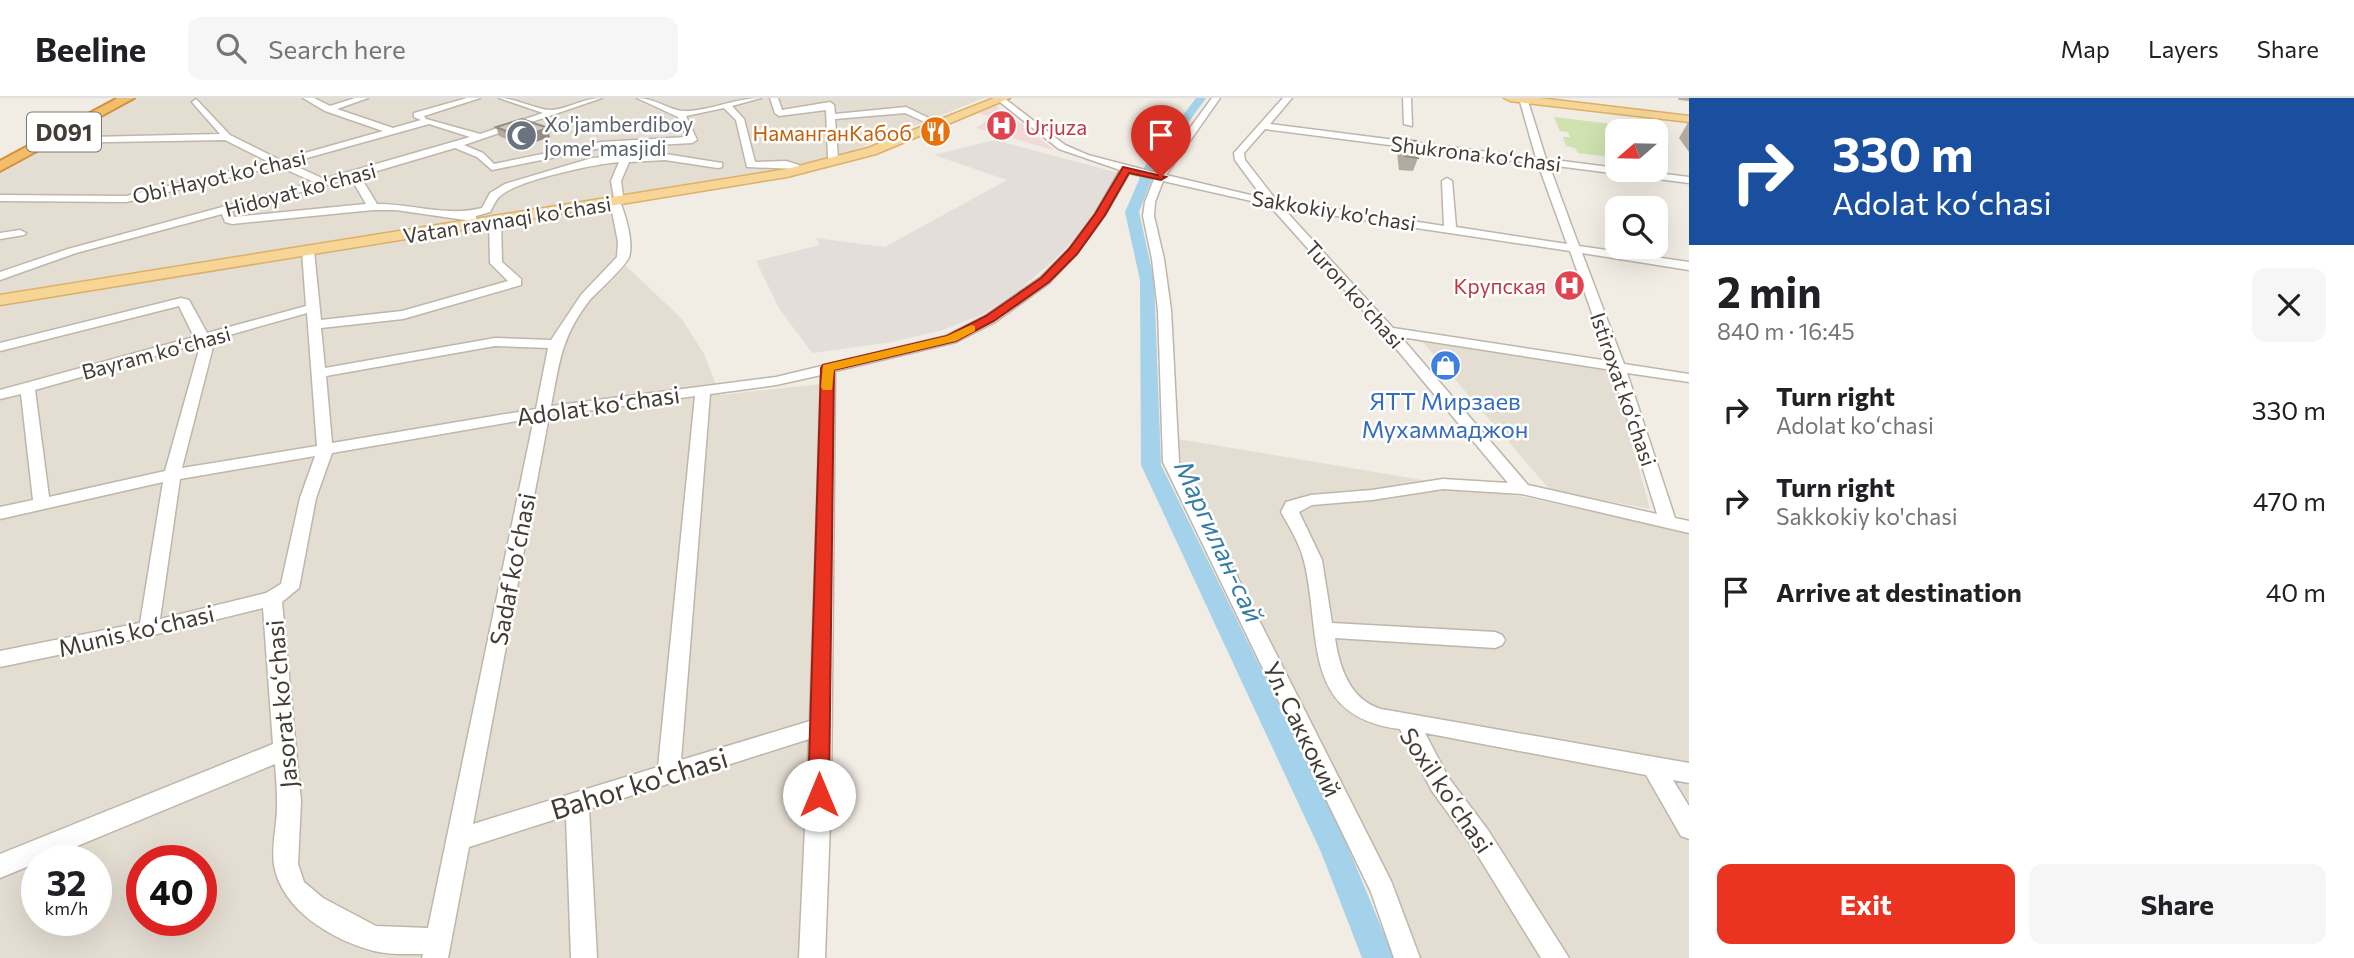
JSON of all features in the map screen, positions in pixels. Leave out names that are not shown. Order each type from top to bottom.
[{"type":"highway","name":"D091","points":[[0,162],[117,98]]},
{"type":"highway","name":"D091","points":[[0,167],[128,98]]},
{"type":"main road","name":"Vatan ravnaqi ko'chasi","points":[[617,199],[833,158],[999,98]]},
{"type":"main road","name":"Vatan ravnaqi ko'chasi","points":[[0,300],[830,164],[891,144],[999,98]]},
{"type":"main road","points":[[1519,99],[1689,119]]},
{"type":"main road","name":"Vatan ravnaqi ko'chasi","points":[[0,295],[469,217],[592,203]]},
{"type":"street","points":[[307,98],[328,109],[393,131]]},
{"type":"street","points":[[328,109],[364,98]]},
{"type":"street","points":[[476,98],[417,115],[480,137]]},
{"type":"street","points":[[503,98],[552,113]]},
{"type":"street","points":[[553,98],[576,105]]},
{"type":"street","name":"Hidoyat ko'chasi","points":[[0,276],[72,251],[456,145],[598,98]]},
{"type":"street","points":[[456,145],[481,155],[492,167],[601,145],[692,140],[689,120],[683,114],[641,98]]},
{"type":"street","points":[[683,114],[757,98]]},
{"type":"street","points":[[774,98],[779,113],[830,108],[906,110],[932,122]]},
{"type":"street","name":"Sakkokiy ko'chasi","points":[[999,98],[1062,147],[1126,169],[1273,203],[1689,266]]},
{"type":"street","name":"Ул. Саккокий","points":[[1216,98],[1161,177],[1147,216],[1165,298],[1167,422],[1171,462],[1382,890],[1406,958]]},
{"type":"street","name":"Turon ko'chasi","points":[[1288,98],[1238,157],[1273,203],[1389,331],[1522,489]]},
{"type":"street","points":[[1407,98],[1409,124]]},
{"type":"street","name":"Istiroxat koʻchasi","points":[[1519,99],[1618,366],[1668,522]]},
{"type":"street","points":[[196,102],[227,137],[247,150],[283,162],[324,183]]},
{"type":"street","points":[[727,106],[740,119],[751,165],[786,164],[795,167]]},
{"type":"street","points":[[830,108],[833,158]]},
{"type":"street","name":"Obi Hayot koʻchasi","points":[[0,198],[126,199],[283,162],[429,121]]},
{"type":"street","name":"Shukrona koʻchasi","points":[[1264,126],[1689,180]]},
{"type":"street","points":[[50,140],[227,137]]},
{"type":"street","points":[[226,210],[229,220],[236,221],[373,207],[469,217],[486,210],[497,192],[524,180],[592,161],[665,157],[718,165]]},
{"type":"street","name":"Sadaf koʻchasi","points":[[436,950],[556,344],[566,323],[581,302],[623,258],[624,242],[616,181],[625,159]]},
{"type":"street","name":"Adolat koʻchasi","points":[[0,513],[172,475],[543,412],[776,381],[951,339],[990,319],[1045,280],[1073,251],[1100,215],[1126,169]]},
{"type":"street","points":[[355,174],[373,207]]},
{"type":"street","points":[[1447,181],[1450,229]]},
{"type":"street","points":[[314,325],[403,315],[517,282],[496,263],[495,220]]},
{"type":"street","points":[[0,236],[20,233]]},
{"type":"street","name":"Jasorat koʻchasi","points":[[308,251],[325,450],[308,498],[290,588],[272,599],[289,801],[286,864],[294,889],[314,907],[351,929],[376,939],[436,950]]},
{"type":"street","points":[[0,347],[181,302],[184,303],[199,335],[209,338],[172,475],[149,629]]},
{"type":"street","name":"Bayram koʻchasi","points":[[0,395],[312,308]]},
{"type":"street","points":[[1389,331],[1689,378]]},
{"type":"street","points":[[319,373],[468,345],[495,342],[556,344]]},
{"type":"street","points":[[812,958],[828,368]]},
{"type":"street","points":[[28,388],[43,505]]},
{"type":"street","points":[[669,773],[704,390]]},
{"type":"street","name":"Soxil koʻchasi","points":[[1522,489],[1443,484],[1372,495],[1311,500],[1292,506],[1290,512],[1313,561],[1332,671],[1349,698],[1362,711],[1379,718],[1407,722],[1440,784],[1480,838],[1556,958]]},
{"type":"street","points":[[1522,489],[1689,527]]},
{"type":"street","name":"Munis koʻchasi","points":[[0,659],[149,629],[272,599]]},
{"type":"street","points":[[1323,630],[1495,640]]},
{"type":"street","points":[[1407,722],[1689,772]]},
{"type":"street","name":"Bahor ko'chasi","points":[[460,839],[819,727]]},
{"type":"street","points":[[0,866],[286,749]]},
{"type":"street","points":[[1652,765],[1689,828]]},
{"type":"street","points":[[578,802],[584,958]]},
{"type":"shaded area","points":[[135,98],[984,98],[825,162],[0,294],[0,174]]},
{"type":"shaded area","name":"Urjuza","points":[[993,104],[1054,150],[976,128],[992,117],[975,112]]},
{"type":"shaded area","points":[[994,140],[1119,173],[1087,226],[1054,260],[1015,293],[981,315],[943,330],[892,342],[812,353],[779,308],[756,261],[820,245],[816,238],[885,247],[1007,180],[934,155]]},
{"type":"shaded area","points":[[614,204],[625,242],[625,265],[681,318],[704,354],[720,395],[821,384],[818,608],[801,958],[0,958],[0,305]]},
{"type":"shaded area","points":[[1421,340],[1612,371],[1650,509],[1550,490]]},
{"type":"shaded area","points":[[1178,439],[1529,498],[1689,533],[1689,958],[1405,958],[1181,467]]},
{"type":"green space","points":[[1554,117],[1605,123],[1605,156],[1578,153],[1575,148],[1566,146],[1563,137],[1570,137],[1568,132],[1560,131]]},
{"type":"building","points":[[522,119],[548,128],[521,137],[496,127]]},
{"type":"building","points":[[1403,140],[1416,141],[1418,158],[1405,156]]},
{"type":"waterway","name":"Маргилан-сай","points":[[1201,98],[1151,166],[1132,212],[1147,280],[1151,465],[1335,849],[1378,958]]},
{"type":"slow traffic","points":[[827,387],[828,368],[951,339],[971,329]]},
{"type":"place","name":"Urjuza","points":[[1002,126]]},
{"type":"place","name":"НаманганКабоб","points":[[935,132]]},
{"type":"place","name":"Xo'jamberdiboy jome' masjidi","points":[[521,135]]},
{"type":"place","name":"Крупская","points":[[1569,285]]},
{"type":"place","name":"ЯТТ Мирзаев Мухаммаджон","points":[[1445,366]]},
{"type":"route","points":[[819,795],[828,368],[951,339],[990,319],[1045,280],[1073,251],[1100,215],[1126,169],[1161,177]]}]
